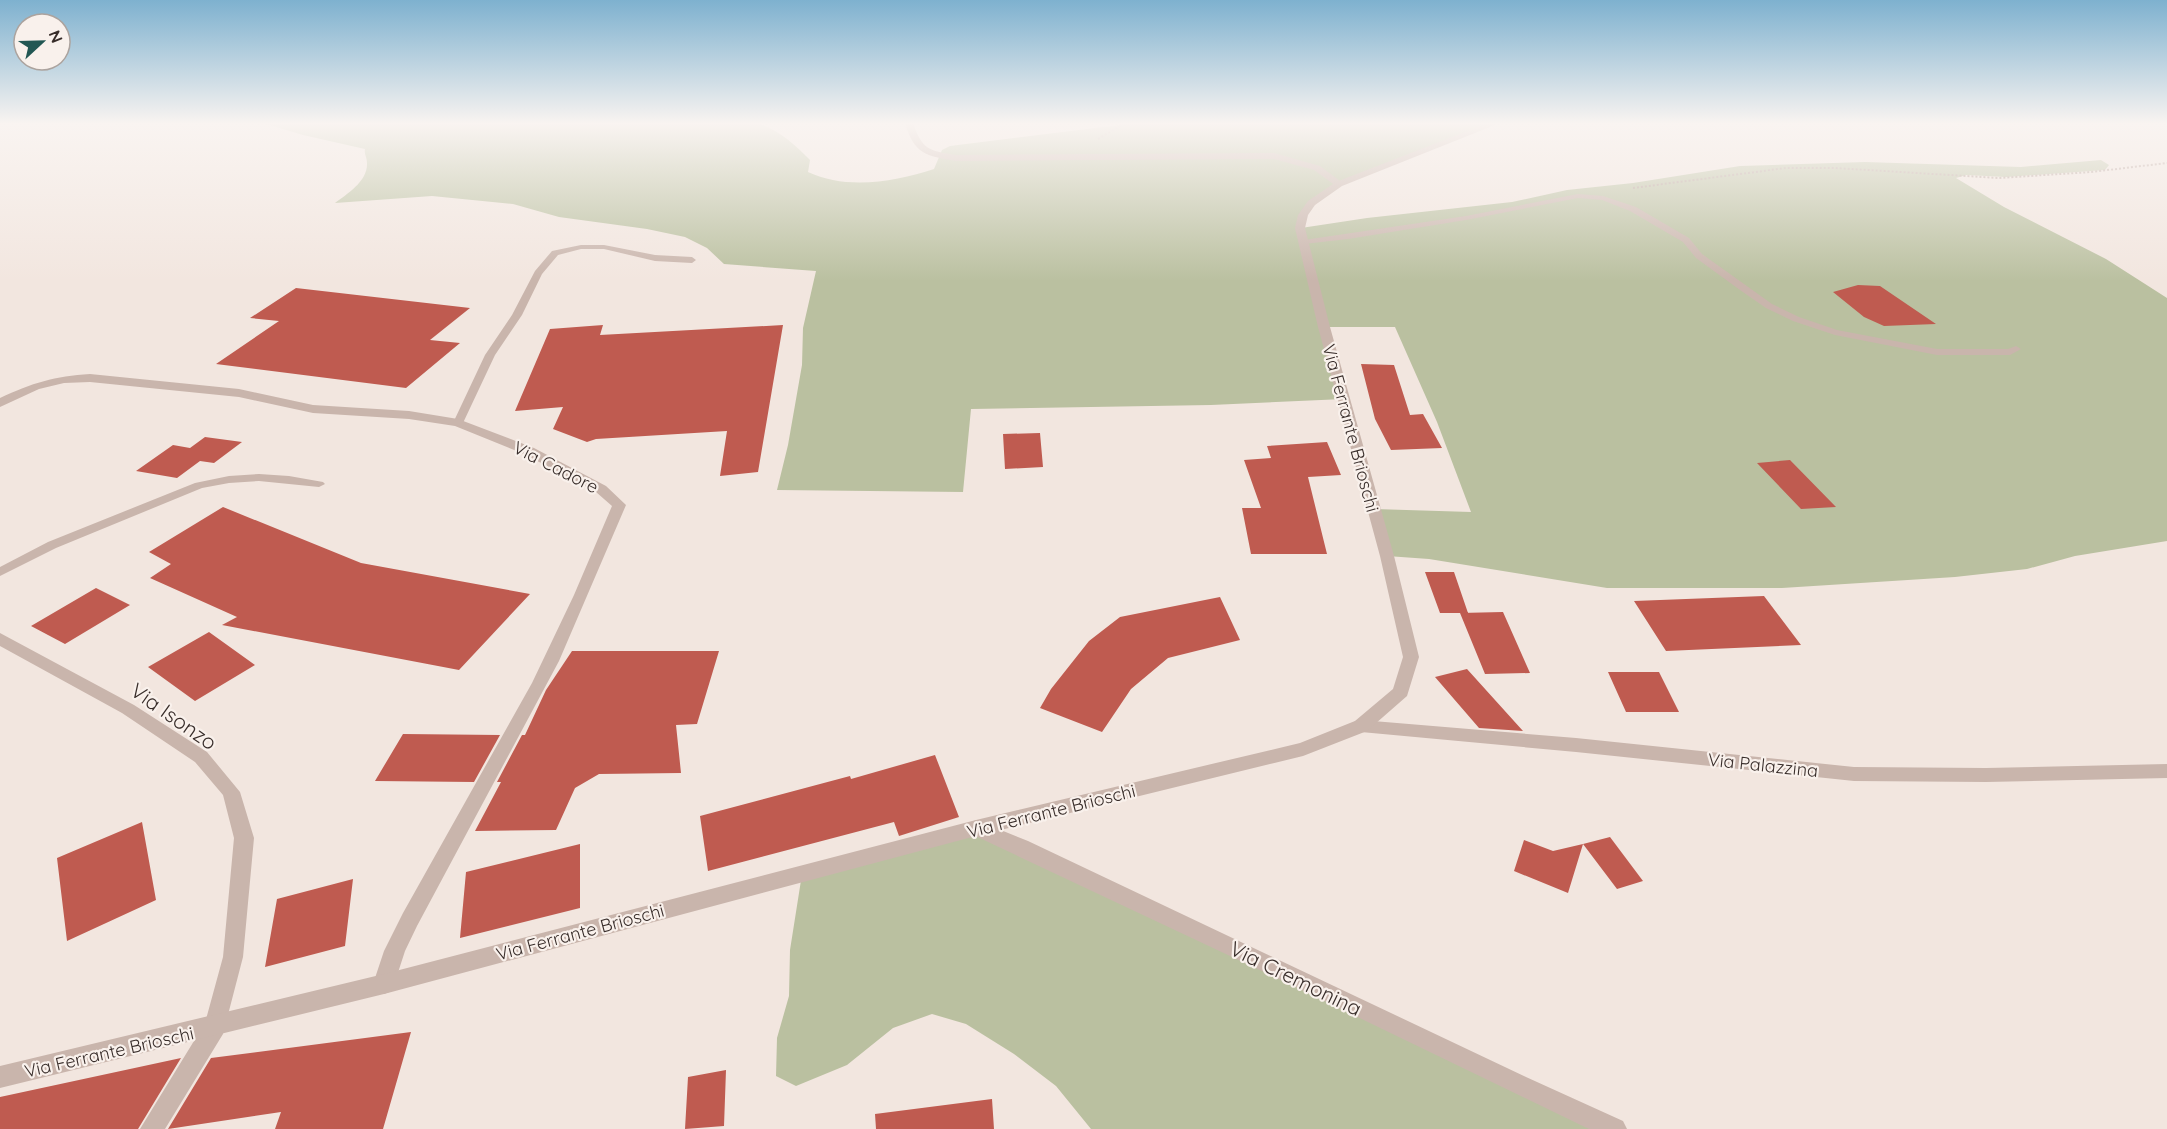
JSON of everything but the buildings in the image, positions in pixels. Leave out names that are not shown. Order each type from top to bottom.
[{"type":"street","points":[[1328,176],[1339,184]]},
{"type":"street","name":"Via Ferrante Brioschi","points":[[0,1077],[215,1027],[976,828],[1302,749],[1361,726],[1401,692],[1411,657],[1387,556],[1324,327],[1300,228],[1307,209],[1322,194],[1360,176]]},
{"type":"street","name":"Via Cadore","points":[[0,403],[35,386],[64,379],[90,378],[238,393],[313,409],[409,415],[458,423],[539,457],[602,489],[619,504],[559,644],[539,684],[474,798],[403,935],[389,963],[384,984]]},
{"type":"street","name":"Via Isonzo","points":[[0,639],[147,721],[201,757],[231,792],[244,838],[241,892],[233,957],[215,1027],[152,1129]]},
{"type":"street","name":"Via Palazzina","points":[[1361,726],[1576,745],[1854,774],[1986,775],[2167,771]]},
{"type":"street","name":"Via Cremonina","points":[[976,828],[1021,847],[1518,1085],[1615,1129]]},
{"type":"lane","points":[[1304,242],[1348,237],[1578,196],[1603,198],[1633,209],[1686,240],[1699,256],[1743,288],[1769,306],[1796,319],[1835,332],[1937,352],[2010,352],[2016,349]]},
{"type":"lane","points":[[458,423],[490,355],[517,315],[538,273],[555,253],[581,247],[604,247],[655,258],[692,260]]},
{"type":"lane","points":[[0,572],[52,545],[200,485],[221,480],[256,477],[290,478],[319,484]]},
{"type":"path","points":[[1626,189],[1727,176]]},
{"type":"path","points":[[1975,176],[2025,176]]},
{"type":"green space","points":[[364,176],[817,176],[838,181],[871,182],[908,176],[1358,176],[1311,203],[1301,228],[1367,218],[1512,202],[1567,190],[1679,176],[1964,176],[1956,178],[2004,207],[2106,259],[2167,298],[2167,541],[2075,556],[2027,569],[1955,577],[1782,588],[1607,588],[1429,559],[1387,556],[1374,509],[1471,512],[1437,422],[1395,327],[1324,327],[1344,399],[1211,405],[971,409],[963,492],[777,490],[788,445],[802,365],[803,328],[816,271],[724,264],[707,248],[685,237],[647,229],[559,217],[513,204],[432,196],[335,203],[356,186]]},
{"type":"green space","points":[[1980,176],[2025,176],[2006,177]]},
{"type":"green space","points":[[976,828],[1615,1129],[1091,1129],[1056,1086],[1014,1054],[966,1024],[932,1014],[893,1028],[847,1065],[796,1086],[776,1076],[777,1038],[789,996],[790,950],[802,874]]}]
